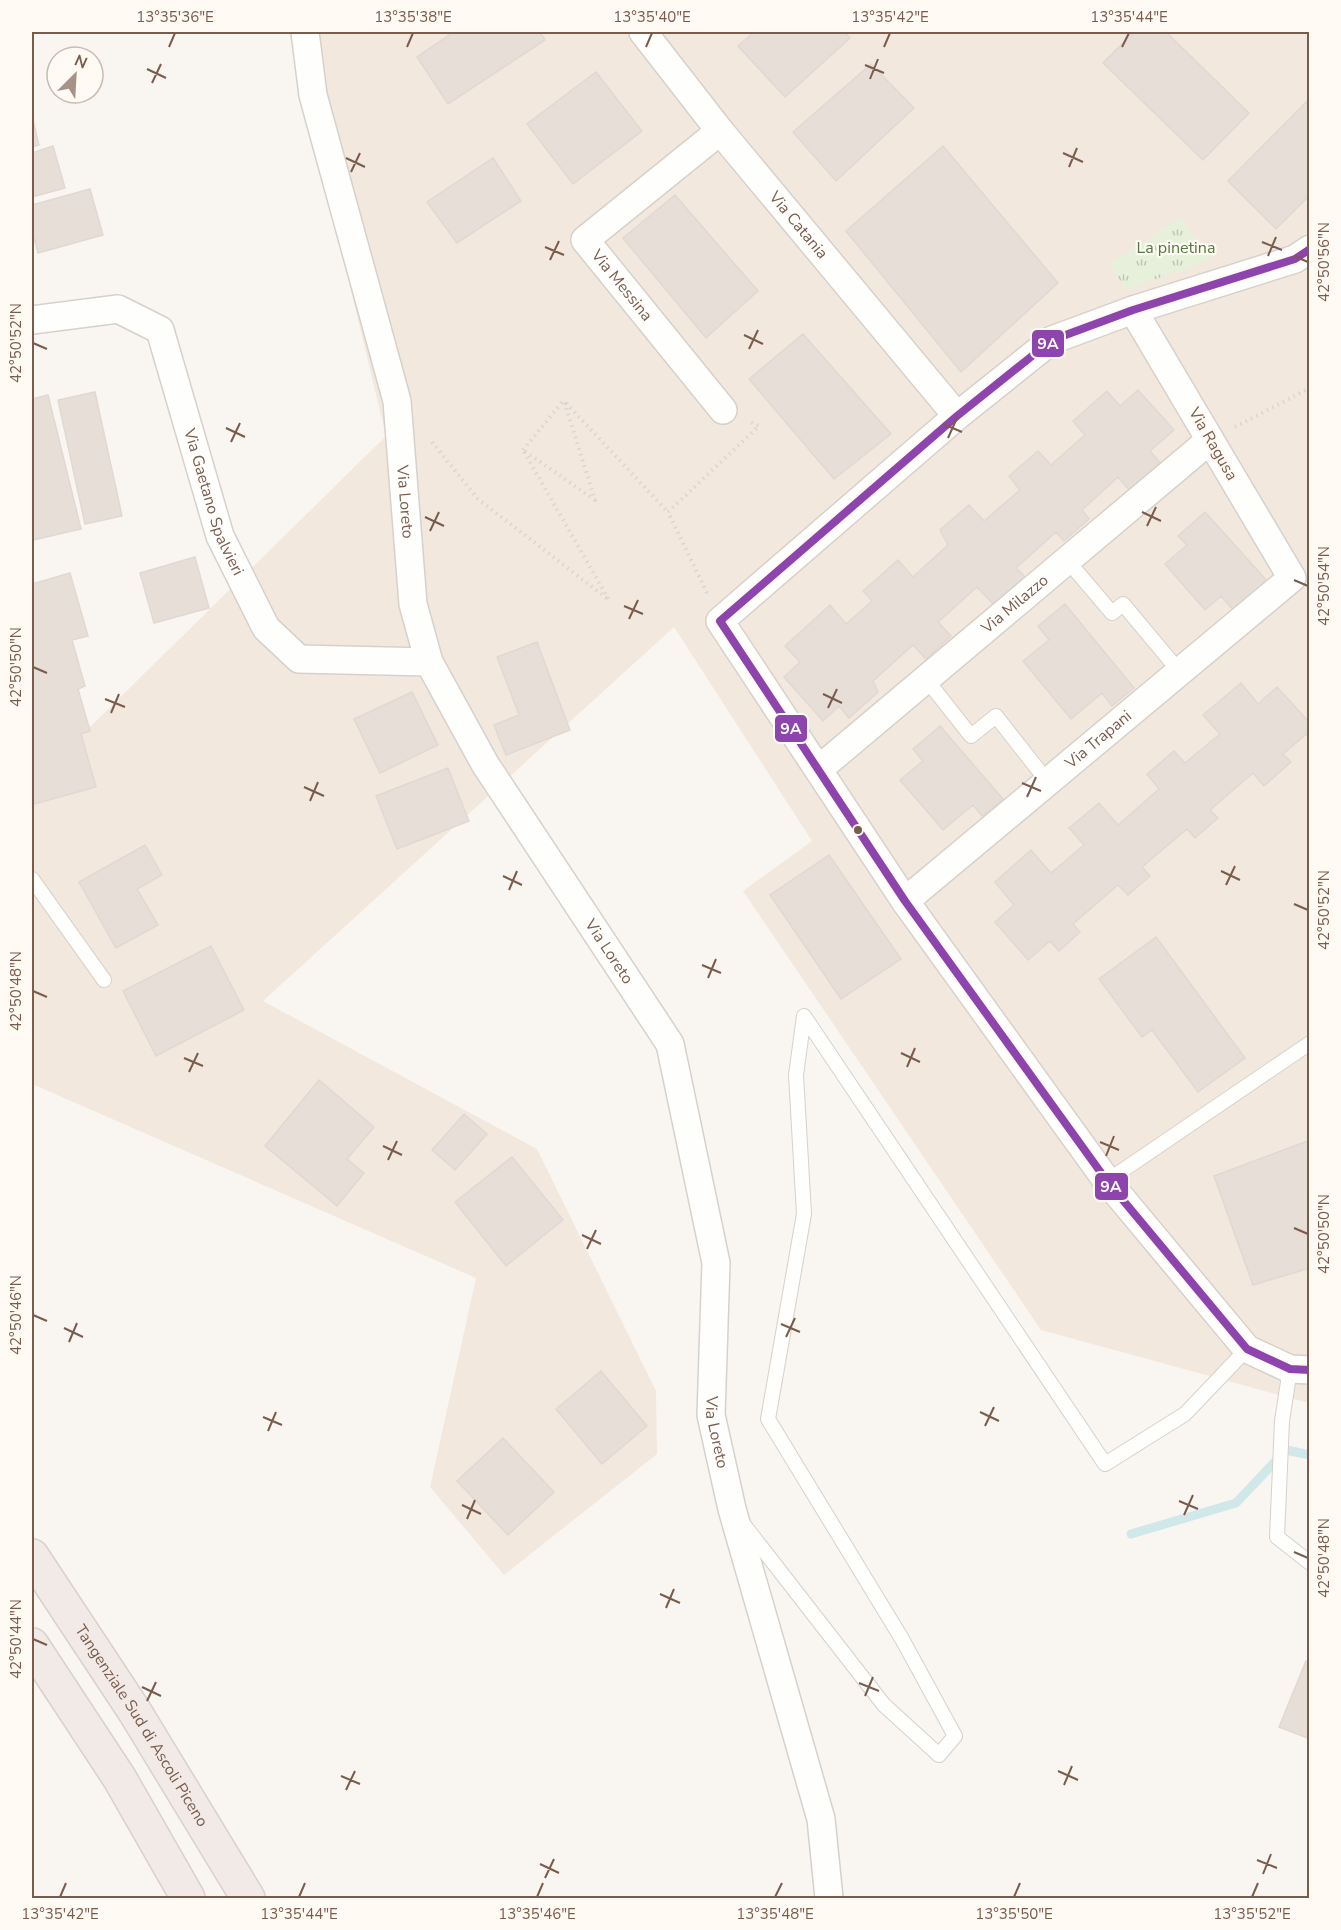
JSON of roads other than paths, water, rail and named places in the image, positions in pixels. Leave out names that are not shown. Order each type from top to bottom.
[{"type":"highway","name":"Tangenziale Sud di Ascoli Piceno","points":[[32,1556],[135,1712],[248,1899]]},
{"type":"highway","points":[[32,1645],[120,1779],[188,1899]]},
{"type":"street","name":"Via Loreto","points":[[305,32],[313,95],[397,401],[413,604],[429,662],[485,764],[670,1044],[716,1263],[711,1415],[732,1509],[821,1819],[829,1899]]},
{"type":"street","name":"Via Catania","points":[[643,32],[720,131],[957,416]]},
{"type":"street","name":"Via Messina","points":[[720,131],[585,240],[723,410]]},
{"type":"street","points":[[1300,1369],[1247,1350],[1107,1181],[905,901],[720,621],[957,416],[1052,340],[1133,310],[1295,259],[1310,249]]},
{"type":"street","name":"Via Gaetano Spalvieri","points":[[32,320],[118,309],[160,330],[220,536],[266,628],[298,659],[429,662]]},
{"type":"street","name":"Via Ragusa","points":[[1133,310],[1292,578]]},
{"type":"street","name":"Via Milazzo","points":[[819,769],[1210,440]]},
{"type":"street","name":"Via Trapani","points":[[905,901],[1292,578]]},
{"type":"lane","points":[[1067,560],[1112,614],[1122,604],[1179,671]]},
{"type":"lane","points":[[926,679],[971,736],[996,716],[1047,781]]},
{"type":"lane","points":[[32,879],[104,980]]},
{"type":"lane","points":[[732,1509],[884,1705],[939,1755],[955,1736],[902,1639],[768,1419],[804,1214],[796,1075],[804,1016],[1105,1464],[1185,1414],[1247,1350]]},
{"type":"lane","points":[[1107,1181],[1310,1043]]},
{"type":"lane","points":[[1300,1369],[1282,1421],[1277,1538],[1310,1563]]},
{"type":"waterway","points":[[1131,1534],[1236,1503],[1286,1450],[1310,1455]]},
{"type":"park label","name":"La pinetina","points":[[1176,248]]}]
